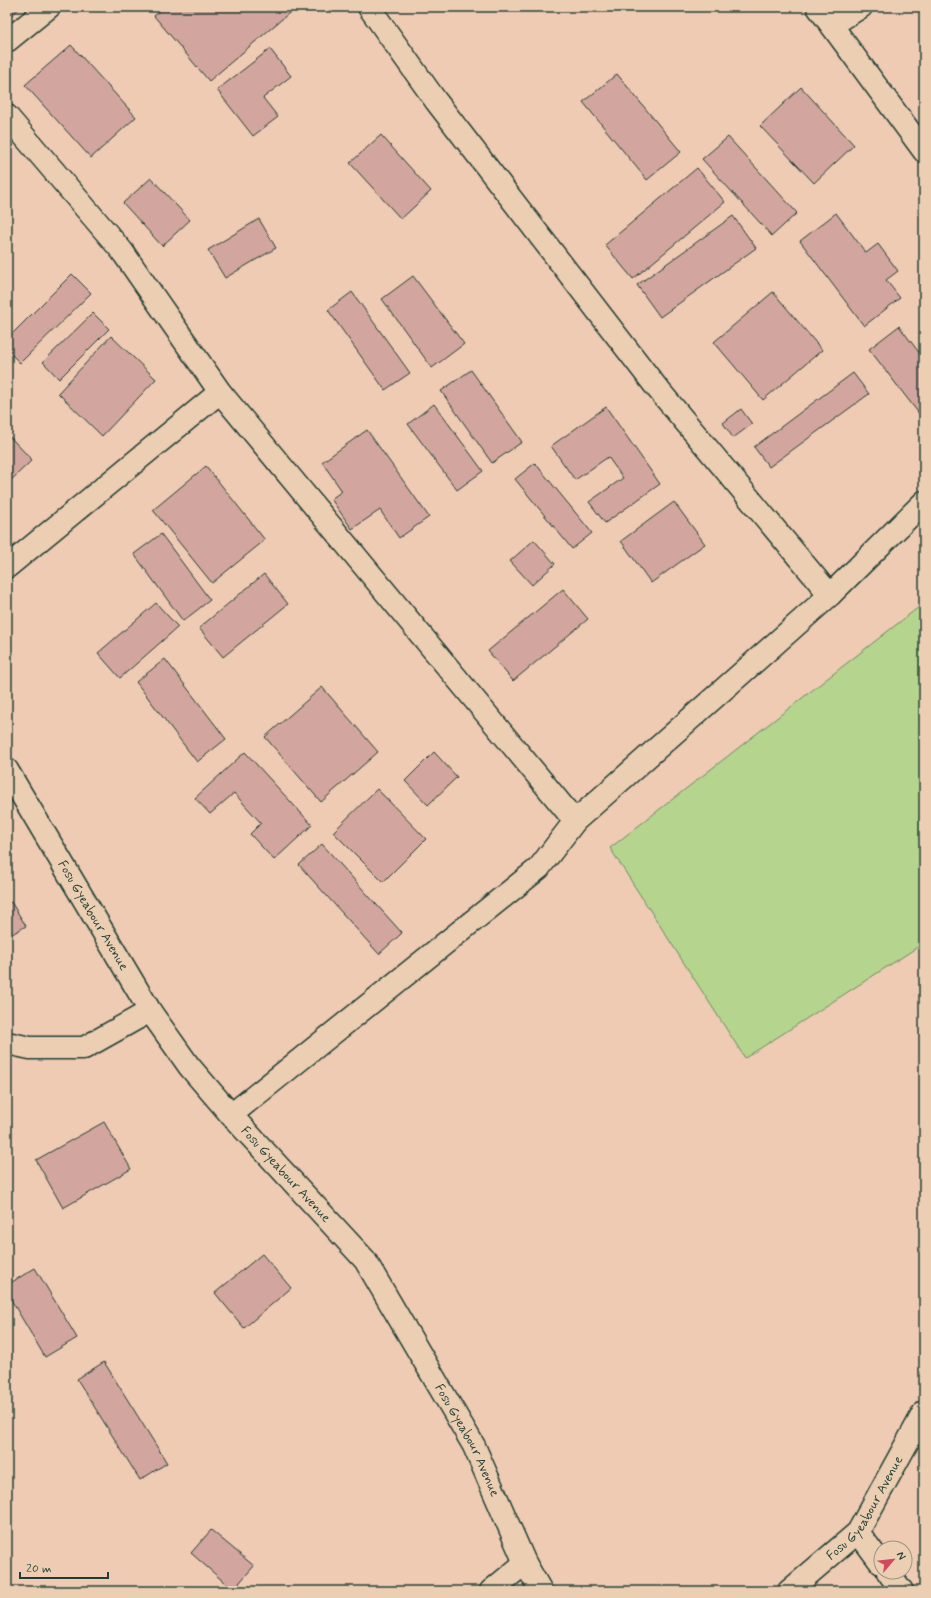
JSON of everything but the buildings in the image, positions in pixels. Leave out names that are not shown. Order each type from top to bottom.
[{"type":"street","points":[[7,41],[49,7]]},
{"type":"street","points":[[369,7],[436,102],[657,388],[830,594]]},
{"type":"street","points":[[818,7],[924,152]]},
{"type":"street","points":[[832,25],[861,7]]},
{"type":"street","points":[[7,116],[122,251],[220,392],[575,820]]},
{"type":"street","points":[[7,567],[220,392]]},
{"type":"street","points":[[231,1115],[538,868],[575,820],[830,594],[924,502]]},
{"type":"street","name":"Fosu Gyeabour Avenue","points":[[7,770],[150,1011],[189,1066],[231,1115],[364,1260],[474,1446],[524,1563],[541,1591]]},
{"type":"street","points":[[7,1043],[30,1048],[84,1048],[150,1011]]},
{"type":"street","name":"Fosu Gyeabour Avenue","points":[[789,1591],[858,1532],[924,1412]]},
{"type":"street","points":[[858,1532],[873,1552]]},
{"type":"street","points":[[491,1591],[524,1563]]},
{"type":"street","points":[[894,1580],[902,1591]]},
{"type":"green space","points":[[924,603],[924,943],[745,1058],[610,848]]}]
